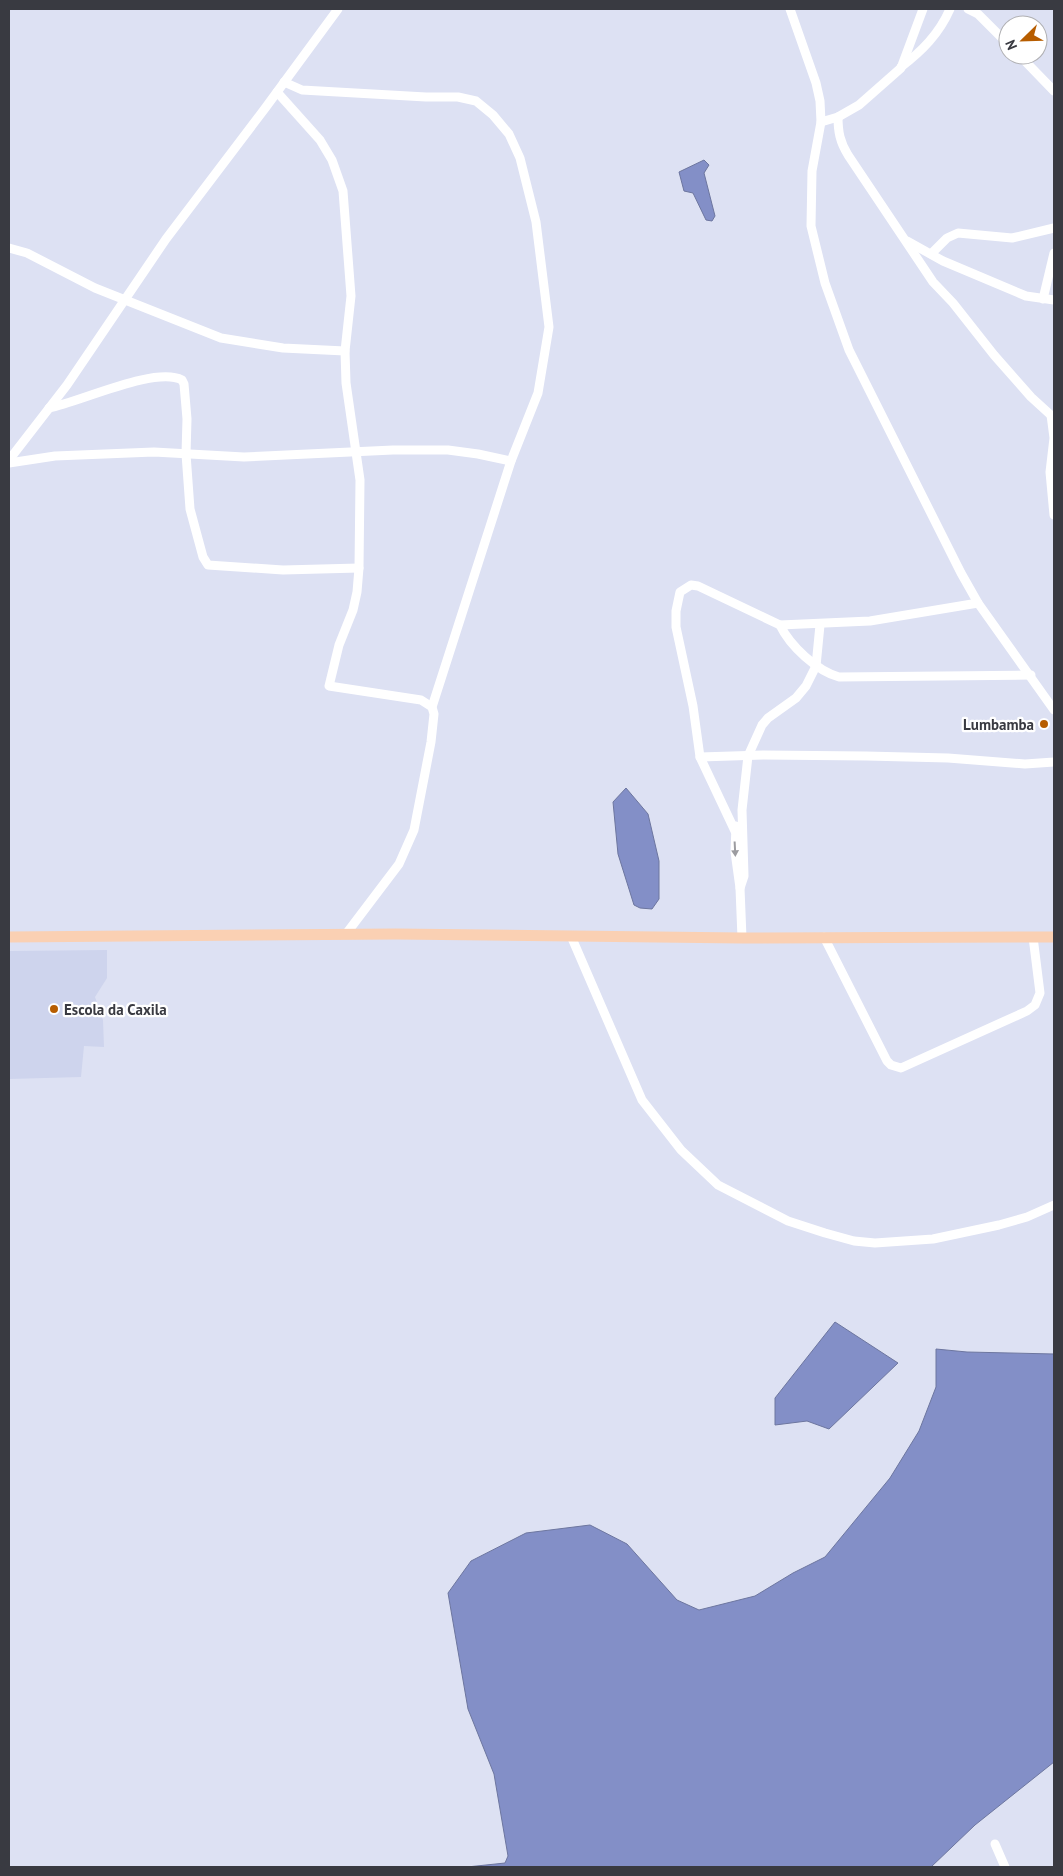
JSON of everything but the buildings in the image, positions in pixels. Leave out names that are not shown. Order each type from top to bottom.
[{"type":"main road","points":[[9,937],[346,934],[742,938],[1054,937]]},
{"type":"street","points":[[9,461],[67,385],[166,239],[338,9]]},
{"type":"street","points":[[790,9],[816,83],[821,122],[812,171],[811,226],[825,283],[849,350],[961,573],[978,603],[1031,675],[1054,710]]},
{"type":"street","points":[[901,68],[923,9]]},
{"type":"street","points":[[821,122],[838,117],[858,105],[917,55],[934,37],[950,9]]},
{"type":"street","points":[[968,9],[978,14],[998,34]]},
{"type":"street","points":[[1029,65],[1054,91]]},
{"type":"street","points":[[284,82],[302,90],[458,97],[476,101],[493,115],[509,134],[520,158],[536,222],[549,327],[538,393],[511,461],[432,707],[434,714],[431,742],[414,830],[399,864],[346,934]]},
{"type":"street","points":[[277,92],[320,140],[332,160],[343,191],[351,296],[345,351],[346,383],[360,480],[359,568],[353,610],[339,645],[329,686],[421,700],[432,707]]},
{"type":"street","points":[[838,117],[838,132],[841,144],[887,216],[905,239],[933,282],[953,303],[994,355],[1053,417],[1054,438],[1050,472],[1054,515]]},
{"type":"street","points":[[931,254],[947,238],[958,234],[1012,238],[1054,228]]},
{"type":"street","points":[[905,239],[931,254],[1026,296],[1054,300]]},
{"type":"street","points":[[9,248],[27,253],[95,288],[221,338],[283,348],[345,351]]},
{"type":"street","points":[[1043,298],[1054,253]]},
{"type":"street","points":[[49,408],[63,406],[136,381],[172,376],[182,380],[187,419],[186,454],[190,509],[203,558],[208,566],[282,570],[359,568]]},
{"type":"street","points":[[9,461],[55,456],[154,452],[244,457],[448,450],[511,461]]},
{"type":"street","points":[[735,832],[700,757],[693,706],[676,627],[676,611],[680,592],[691,585],[698,586],[780,625],[820,625],[870,621],[978,603]]},
{"type":"street","points":[[780,625],[788,638],[816,666],[839,677],[1031,675]]},
{"type":"street","points":[[740,888],[744,876],[742,810],[748,756],[762,725],[768,718],[796,698],[806,686],[816,666],[820,625]]},
{"type":"street","points":[[700,757],[948,758],[1025,764],[1054,762]]},
{"type":"street","points":[[742,810],[735,832],[742,938]]},
{"type":"street","points":[[571,936],[642,1100],[681,1150],[718,1185],[788,1221],[840,1237],[875,1243],[897,1243],[933,1239],[977,1230],[1027,1217],[1054,1205]]},
{"type":"street","points":[[824,937],[887,1061],[891,1065],[901,1068],[1027,1011],[1035,1005],[1040,992],[1033,937]]},
{"type":"street","points":[[995,1844],[1005,1867]]},
{"type":"shaded area","name":"Escola da Caxila","points":[[107,950],[107,978],[95,997],[103,1020],[104,1047],[84,1046],[81,1077],[9,1079],[9,951]]},
{"type":"water","points":[[704,160],[709,165],[704,173],[715,216],[712,221],[706,220],[693,193],[684,191],[679,172]]},
{"type":"water","points":[[626,788],[648,814],[659,861],[659,899],[652,909],[640,908],[634,905],[618,854],[613,802]]},
{"type":"water","points":[[835,1322],[898,1363],[829,1429],[807,1421],[775,1425],[775,1398]]},
{"type":"water","points":[[936,1349],[967,1352],[1054,1354],[1054,1762],[975,1825],[931,1867],[467,1867],[505,1863],[508,1856],[494,1774],[468,1709],[448,1593],[471,1561],[526,1533],[590,1525],[627,1544],[677,1600],[699,1610],[755,1596],[793,1573],[825,1557],[890,1478],[919,1431],[936,1387]]},
{"type":"place","name":"Lumbamba","points":[[1044,724]]},
{"type":"place","name":"Escola da Caxila","points":[[54,1009]]}]
